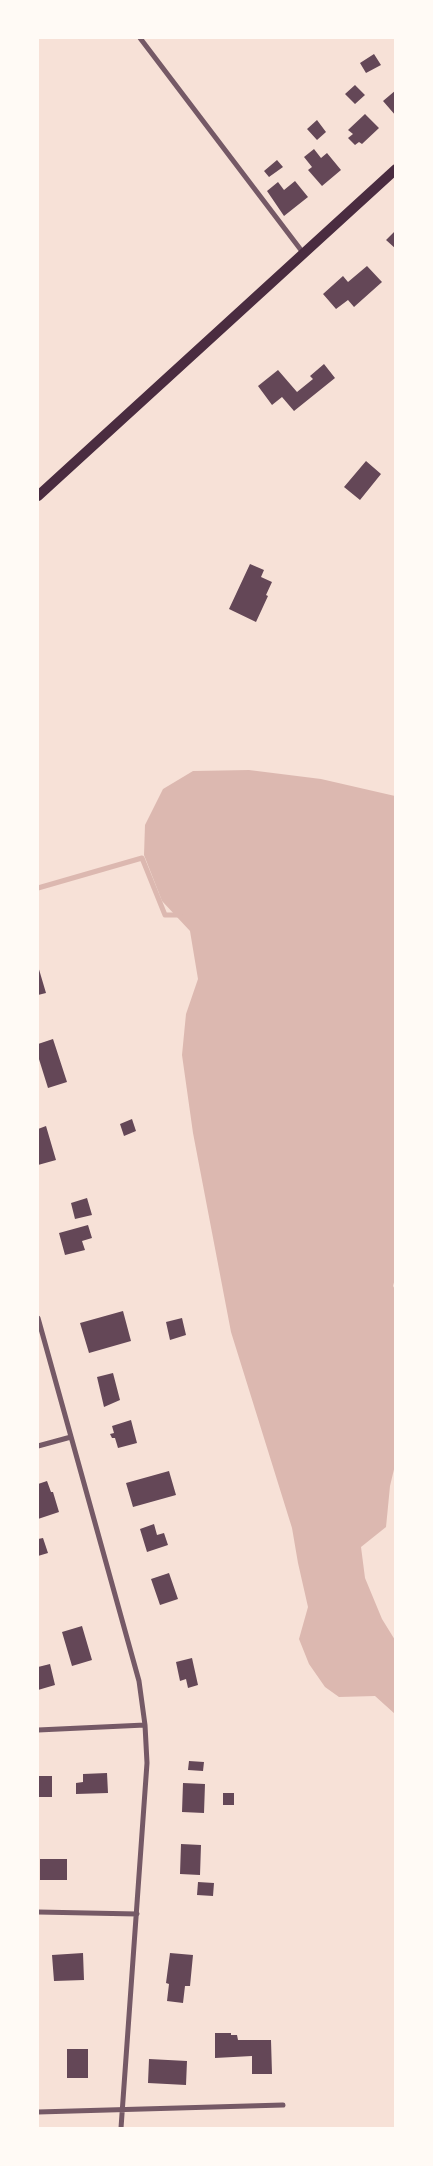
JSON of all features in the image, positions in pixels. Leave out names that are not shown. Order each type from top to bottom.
[{"type":"main road","points":[[38,496],[396,169]]},
{"type":"street","points":[[140,38],[304,254]]},
{"type":"street","points":[[38,1318],[139,1681],[145,1725],[147,1763],[121,2128]]},
{"type":"street","points":[[38,1446],[71,1437]]},
{"type":"street","points":[[38,1730],[145,1725]]},
{"type":"street","points":[[38,1912],[137,1914]]},
{"type":"street","points":[[38,2112],[283,2106]]},
{"type":"shaded area","points":[[249,770],[321,779],[395,796],[396,1275],[393,1286],[396,1291],[396,1461],[390,1486],[386,1527],[361,1547],[365,1578],[382,1619],[395,1640],[395,1714],[375,1696],[339,1697],[325,1687],[309,1664],[299,1639],[308,1607],[292,1528],[231,1332],[193,1133],[182,1055],[186,1014],[198,979],[190,931],[162,901],[144,855],[145,825],[163,789],[193,771]]},
{"type":"building","points":[[374,54],[381,65],[366,73],[360,63]]},
{"type":"building","points":[[355,85],[365,95],[355,104],[345,94]]},
{"type":"building","points":[[396,90],[396,116],[383,101]]},
{"type":"building","points":[[365,114],[379,128],[362,144],[359,142],[355,145],[348,138],[353,134],[348,130]]},
{"type":"building","points":[[317,120],[326,132],[317,140],[307,129]]},
{"type":"building","points":[[314,149],[321,158],[327,153],[341,170],[322,186],[308,170],[312,167],[304,157]]},
{"type":"building","points":[[277,160],[283,167],[269,177],[264,171]]},
{"type":"building","points":[[295,181],[308,197],[284,216],[267,191],[278,182],[284,190]]},
{"type":"building","points":[[396,230],[396,249],[386,240]]},
{"type":"building","points":[[367,266],[382,282],[354,307],[348,300],[336,309],[323,294],[343,276],[348,282]]},
{"type":"building","points":[[324,364],[335,378],[294,411],[282,397],[272,405],[258,386],[278,370],[297,392],[313,379],[310,376]]},
{"type":"building","points":[[366,461],[381,474],[360,500],[344,487]]},
{"type":"building","points":[[250,564],[264,570],[261,577],[272,582],[256,622],[229,609]]},
{"type":"building","points":[[38,966],[46,993],[38,995]]},
{"type":"building","points":[[53,1039],[67,1082],[48,1088],[38,1056],[38,1044]]},
{"type":"building","points":[[132,1119],[136,1131],[124,1136],[120,1124]]},
{"type":"building","points":[[46,1126],[56,1160],[38,1165],[38,1129]]},
{"type":"building","points":[[87,1198],[92,1215],[75,1219],[71,1203]]},
{"type":"building","points":[[88,1225],[92,1238],[82,1241],[85,1250],[65,1255],[59,1233]]},
{"type":"building","points":[[123,1311],[131,1341],[89,1353],[80,1323]]},
{"type":"building","points":[[182,1318],[186,1335],[170,1340],[166,1322]]},
{"type":"building","points":[[113,1373],[120,1400],[104,1407],[97,1377]]},
{"type":"building","points":[[131,1420],[137,1443],[118,1448],[115,1438],[112,1438],[110,1434],[114,1433],[112,1426]]},
{"type":"building","points":[[169,1471],[176,1495],[133,1507],[126,1483]]},
{"type":"building","points":[[47,1481],[51,1492],[53,1492],[59,1512],[38,1519],[38,1484]]},
{"type":"building","points":[[154,1524],[157,1535],[164,1533],[168,1545],[147,1552],[140,1529]]},
{"type":"building","points":[[43,1538],[48,1553],[38,1556],[38,1539]]},
{"type":"building","points":[[169,1573],[178,1599],[160,1605],[151,1579]]},
{"type":"building","points":[[82,1626],[92,1660],[72,1666],[62,1632]]},
{"type":"building","points":[[192,1658],[198,1685],[188,1688],[186,1679],[180,1681],[176,1662]]},
{"type":"building","points":[[50,1664],[55,1685],[38,1690],[38,1667]]},
{"type":"building","points":[[189,1761],[204,1762],[203,1771],[188,1770]]},
{"type":"building","points":[[107,1773],[108,1793],[76,1794],[76,1783],[83,1782],[83,1774]]},
{"type":"building","points":[[38,1776],[52,1776],[52,1797],[38,1797]]},
{"type":"building","points":[[183,1783],[205,1784],[204,1813],[182,1812]]},
{"type":"building","points":[[223,1793],[234,1793],[234,1805],[223,1805]]},
{"type":"building","points":[[181,1844],[201,1845],[200,1875],[180,1874]]},
{"type":"building","points":[[40,1859],[67,1859],[67,1880],[40,1880]]},
{"type":"building","points":[[198,1882],[214,1883],[213,1896],[197,1895]]},
{"type":"building","points":[[83,1953],[84,1980],[54,1981],[52,1955]]},
{"type":"building","points":[[170,1953],[193,1955],[190,1986],[185,1986],[183,2003],[167,2001],[169,1984],[166,1983]]},
{"type":"building","points":[[215,2033],[231,2033],[231,2035],[237,2035],[238,2040],[271,2040],[272,2074],[252,2074],[252,2056],[215,2058]]},
{"type":"building","points":[[67,2049],[88,2049],[88,2078],[67,2078]]},
{"type":"building","points":[[149,2059],[187,2061],[186,2085],[148,2083]]},
{"type":"waterway","points":[[38,888],[142,858],[165,915],[180,915]]}]
